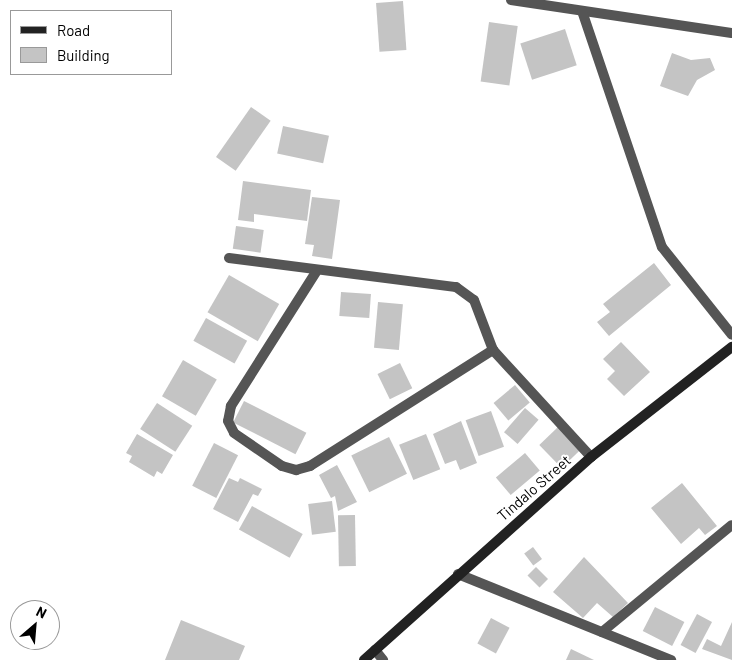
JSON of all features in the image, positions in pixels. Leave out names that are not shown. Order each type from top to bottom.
[{"type":"main road","name":"Tindalo Street","points":[[364,660],[591,457],[732,347]]},
{"type":"street","points":[[511,0],[732,33]]},
{"type":"street","points":[[582,11],[662,248],[732,335]]},
{"type":"street","points":[[229,258],[316,272],[456,287],[474,300],[493,350],[591,457]]},
{"type":"street","points":[[316,272],[231,406],[228,421],[234,433],[282,466],[296,470],[310,466],[493,350]]},
{"type":"street","points":[[602,632],[732,525]]},
{"type":"street","points":[[458,574],[671,660]]},
{"type":"street","points":[[375,650],[383,660]]},
{"type":"building","points":[[403,1],[406,50],[379,52],[376,3]]},
{"type":"building","points":[[489,22],[518,26],[509,85],[481,81]]},
{"type":"building","points":[[565,29],[577,65],[532,80],[520,44]]},
{"type":"building","points":[[672,53],[691,60],[710,58],[715,70],[697,80],[688,96],[660,86]]},
{"type":"building","points":[[251,107],[271,121],[236,171],[216,157]]},
{"type":"building","points":[[283,126],[329,136],[323,163],[277,153]]},
{"type":"building","points":[[243,181],[311,190],[307,221],[254,214],[254,222],[238,220]]},
{"type":"building","points":[[312,197],[340,200],[332,259],[312,256],[314,245],[305,244]]},
{"type":"building","points":[[236,226],[264,230],[261,253],[233,249]]},
{"type":"building","points":[[654,263],[671,285],[609,336],[597,322],[610,312],[603,304]]},
{"type":"building","points":[[229,275],[279,304],[258,341],[208,312]]},
{"type":"building","points":[[341,292],[371,294],[369,318],[339,316]]},
{"type":"building","points":[[378,302],[403,304],[399,350],[374,348]]},
{"type":"building","points":[[206,318],[247,341],[235,364],[193,341]]},
{"type":"building","points":[[621,342],[650,372],[624,396],[607,379],[615,371],[603,359]]},
{"type":"building","points":[[183,360],[217,380],[196,416],[162,396]]},
{"type":"building","points":[[400,363],[412,388],[390,399],[378,374]]},
{"type":"building","points":[[515,385],[530,403],[508,421],[494,403]]},
{"type":"building","points":[[244,401],[306,433],[295,454],[233,422]]},
{"type":"building","points":[[157,403],[192,426],[175,452],[140,429]]},
{"type":"building","points":[[525,408],[539,420],[518,444],[504,432]]},
{"type":"building","points":[[491,411],[504,447],[479,456],[466,420]]},
{"type":"building","points":[[461,421],[477,463],[460,470],[456,460],[445,464],[433,434]]},
{"type":"building","points":[[558,427],[580,450],[562,468],[539,445]]},
{"type":"building","points":[[137,434],[173,455],[162,474],[157,471],[154,477],[129,462],[132,456],[126,453]]},
{"type":"building","points":[[426,434],[440,469],[413,480],[399,445]]},
{"type":"building","points":[[389,437],[407,474],[369,492],[351,455]]},
{"type":"building","points":[[214,443],[238,455],[216,498],[192,486]]},
{"type":"building","points":[[525,453],[540,471],[511,495],[496,477]]},
{"type":"building","points":[[337,465],[357,502],[338,511],[335,496],[331,498],[319,475]]},
{"type":"building","points":[[229,478],[238,482],[240,478],[262,489],[258,496],[253,494],[238,522],[213,509]]},
{"type":"building","points":[[682,483],[717,526],[705,535],[699,528],[681,544],[651,508]]},
{"type":"building","points":[[332,501],[336,532],[312,535],[308,504]]},
{"type":"building","points":[[252,506],[303,534],[290,558],[239,530]]},
{"type":"building","points":[[338,515],[355,515],[356,566],[339,566]]},
{"type":"building","points":[[533,547],[542,559],[533,566],[524,554]]},
{"type":"building","points":[[584,557],[628,603],[613,617],[597,603],[583,618],[553,592]]},
{"type":"building","points":[[536,567],[548,579],[540,588],[528,575]]},
{"type":"building","points":[[655,607],[684,622],[672,646],[643,631]]},
{"type":"building","points":[[697,614],[712,622],[696,653],[681,645]]},
{"type":"building","points":[[491,618],[510,628],[496,653],[477,644]]},
{"type":"building","points":[[181,620],[245,646],[239,660],[165,660]]},
{"type":"building","points":[[732,622],[732,660],[702,649],[707,639],[721,646]]},
{"type":"building","points":[[571,649],[594,660],[566,660]]}]
